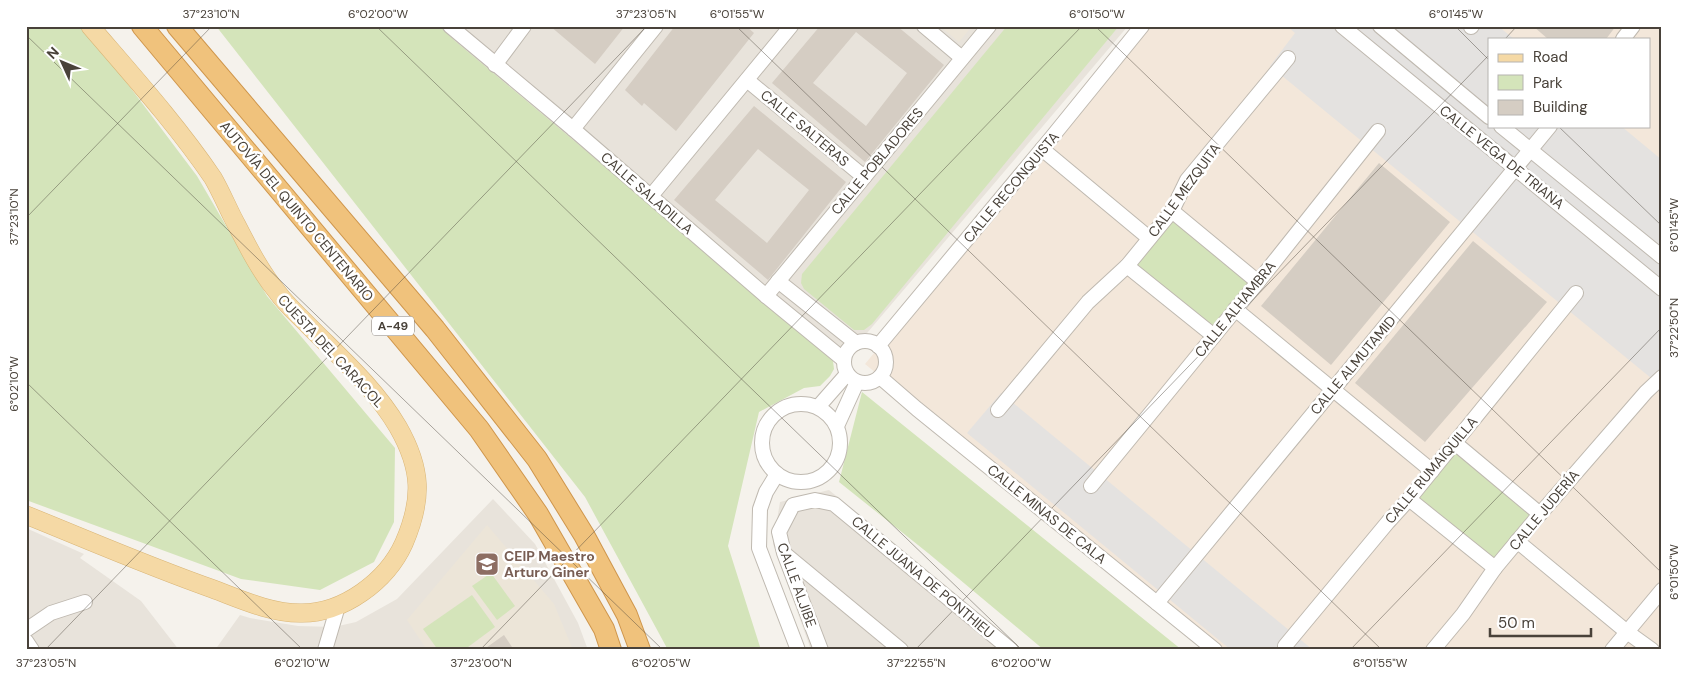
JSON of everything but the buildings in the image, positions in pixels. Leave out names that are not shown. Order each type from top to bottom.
[{"type":"highway","name":"AUTOVÍA DEL QUINTO CENTENARIO","points":[[142,26],[479,429],[538,514],[604,629],[611,650]]},
{"type":"highway","name":"AUTOVÍA DEL QUINTO CENTENARIO","points":[[177,26],[435,329],[537,460],[584,535],[627,615],[640,650]]},
{"type":"main road","name":"CUESTA DEL CARACOL","points":[[26,515],[178,577],[272,609],[299,613],[338,606],[363,592],[384,572],[402,547],[411,526],[418,499],[416,472],[398,427],[370,389],[278,294],[253,256],[214,180],[90,26]]},
{"type":"street","name":"CALLE SALADILLA","points":[[450,26],[573,129],[766,296],[844,360]]},
{"type":"street","points":[[496,65],[524,26]]},
{"type":"street","points":[[573,129],[656,26]]},
{"type":"street","points":[[651,196],[790,26]]},
{"type":"street","points":[[924,26],[962,58]]},
{"type":"street","name":"CALLE POBLADORES","points":[[766,296],[989,26]]},
{"type":"street","name":"CALLE RECONQUISTA","points":[[878,346],[1042,150],[1142,26]]},
{"type":"street","name":"CALLE VEGA DE TRIANA","points":[[1342,26],[1662,289]]},
{"type":"street","points":[[1380,26],[1488,116]]},
{"type":"street","points":[[1624,38],[1633,26]]},
{"type":"street","name":"CALLE MEZQUITA","points":[[998,410],[1088,302],[1127,266],[1172,211],[1188,180],[1288,58]]},
{"type":"street","name":"CALLE SALTERAS","points":[[746,80],[864,177]]},
{"type":"street","name":"CALLE VEGA DE TRIANA","points":[[1503,128],[1662,257]]},
{"type":"street","name":"CALLE ALMUTAMID","points":[[1156,603],[1548,128]]},
{"type":"street","name":"CALLE ALHAMBRA","points":[[1091,486],[1258,282],[1378,131]]},
{"type":"street","points":[[1042,150],[1149,238]]},
{"type":"street","points":[[1172,211],[1258,282]]},
{"type":"street","points":[[1127,266],[1214,336]]},
{"type":"street","points":[[778,281],[856,343]]},
{"type":"street","name":"CALLE RUMAIQUILLA","points":[[1285,646],[1409,499],[1576,293]]},
{"type":"street","points":[[1235,310],[1432,471]]},
{"type":"street","points":[[868,342],[878,346],[885,358],[884,371],[880,377],[869,383],[852,378],[844,367],[844,360],[850,347],[856,343],[868,342]]},
{"type":"street","name":"CALLE MINAS DE CALA","points":[[880,377],[1214,650]]},
{"type":"street","name":"CALLE JUDERÍA","points":[[1433,650],[1463,614],[1495,568],[1517,541],[1646,392],[1662,377]]},
{"type":"street","points":[[818,407],[852,378]]},
{"type":"street","points":[[836,426],[852,378]]},
{"type":"street","points":[[806,403],[818,407],[829,415],[836,426],[840,439],[839,452],[834,464],[814,480],[801,482],[788,480],[777,474],[768,465],[762,453],[761,440],[764,428],[770,417],[780,408],[792,404],[806,403]]},
{"type":"street","points":[[1454,443],[1540,514]]},
{"type":"street","points":[[777,474],[766,492],[760,509],[758,548],[798,650]]},
{"type":"street","points":[[1409,499],[1495,568]]},
{"type":"street","name":"CALLE ALJIBE","points":[[821,650],[784,553],[779,532],[793,505],[815,500],[834,504]]},
{"type":"street","name":"CALLE JUANA DE PONTHIEU","points":[[834,504],[1011,650]]},
{"type":"street","points":[[1517,541],[1627,632],[1652,650]]},
{"type":"street","points":[[784,553],[901,650]]},
{"type":"street","points":[[1612,650],[1662,590]]},
{"type":"street","points":[[26,630],[50,613],[85,602]]},
{"type":"street","points":[[325,650],[338,606]]},
{"type":"street","points":[[26,641],[32,650]]},
{"type":"shaded area","points":[[440,26],[1128,26],[839,366],[757,294],[454,40]]},
{"type":"shaded area","points":[[940,26],[972,26],[959,42]]},
{"type":"shaded area","points":[[1144,26],[1662,26],[1662,650],[1215,650],[865,364]]},
{"type":"shaded area","points":[[1287,26],[1498,26],[1513,38],[1488,38],[1488,128],[1623,128],[1662,160],[1662,387],[1270,66],[1295,33]]},
{"type":"shaded area","points":[[1001,393],[1313,650],[1231,650],[967,433]]},
{"type":"shaded area","points":[[829,490],[1023,650],[811,650],[773,544],[780,502]]},
{"type":"shaded area","points":[[493,499],[535,544],[578,623],[588,650],[215,650],[240,615],[298,626],[334,627],[356,622],[397,599]]},
{"type":"shaded area","name":"CEIP Maestro Arturo Giner","points":[[487,525],[554,604],[573,650],[427,650],[407,620]]},
{"type":"shaded area","points":[[26,528],[84,554],[80,558],[141,601],[179,650],[26,650]]},
{"type":"green space","points":[[26,26],[80,26],[99,46],[197,176],[267,296],[395,448],[394,522],[374,562],[320,590],[241,579],[26,500]]},
{"type":"green space","points":[[216,26],[440,26],[454,40],[757,294],[833,361],[834,369],[820,386],[804,388],[759,412],[728,546],[761,650],[668,650],[585,497]]},
{"type":"green space","points":[[1007,26],[1119,26],[872,324],[864,330],[854,330],[804,289],[801,283],[802,274]]},
{"type":"green space","points":[[1173,218],[1252,283],[1214,330],[1134,266]]},
{"type":"green space","points":[[862,392],[1182,650],[1044,650],[839,482]]},
{"type":"green space","points":[[1454,451],[1533,515],[1495,563],[1415,498]]},
{"type":"green space","points":[[491,573],[515,606],[497,620],[472,586]]},
{"type":"green space","points":[[472,595],[495,627],[464,650],[438,650],[423,629]]},
{"type":"place","name":"CEIP Maestro Arturo Giner","points":[[487,564]]}]
